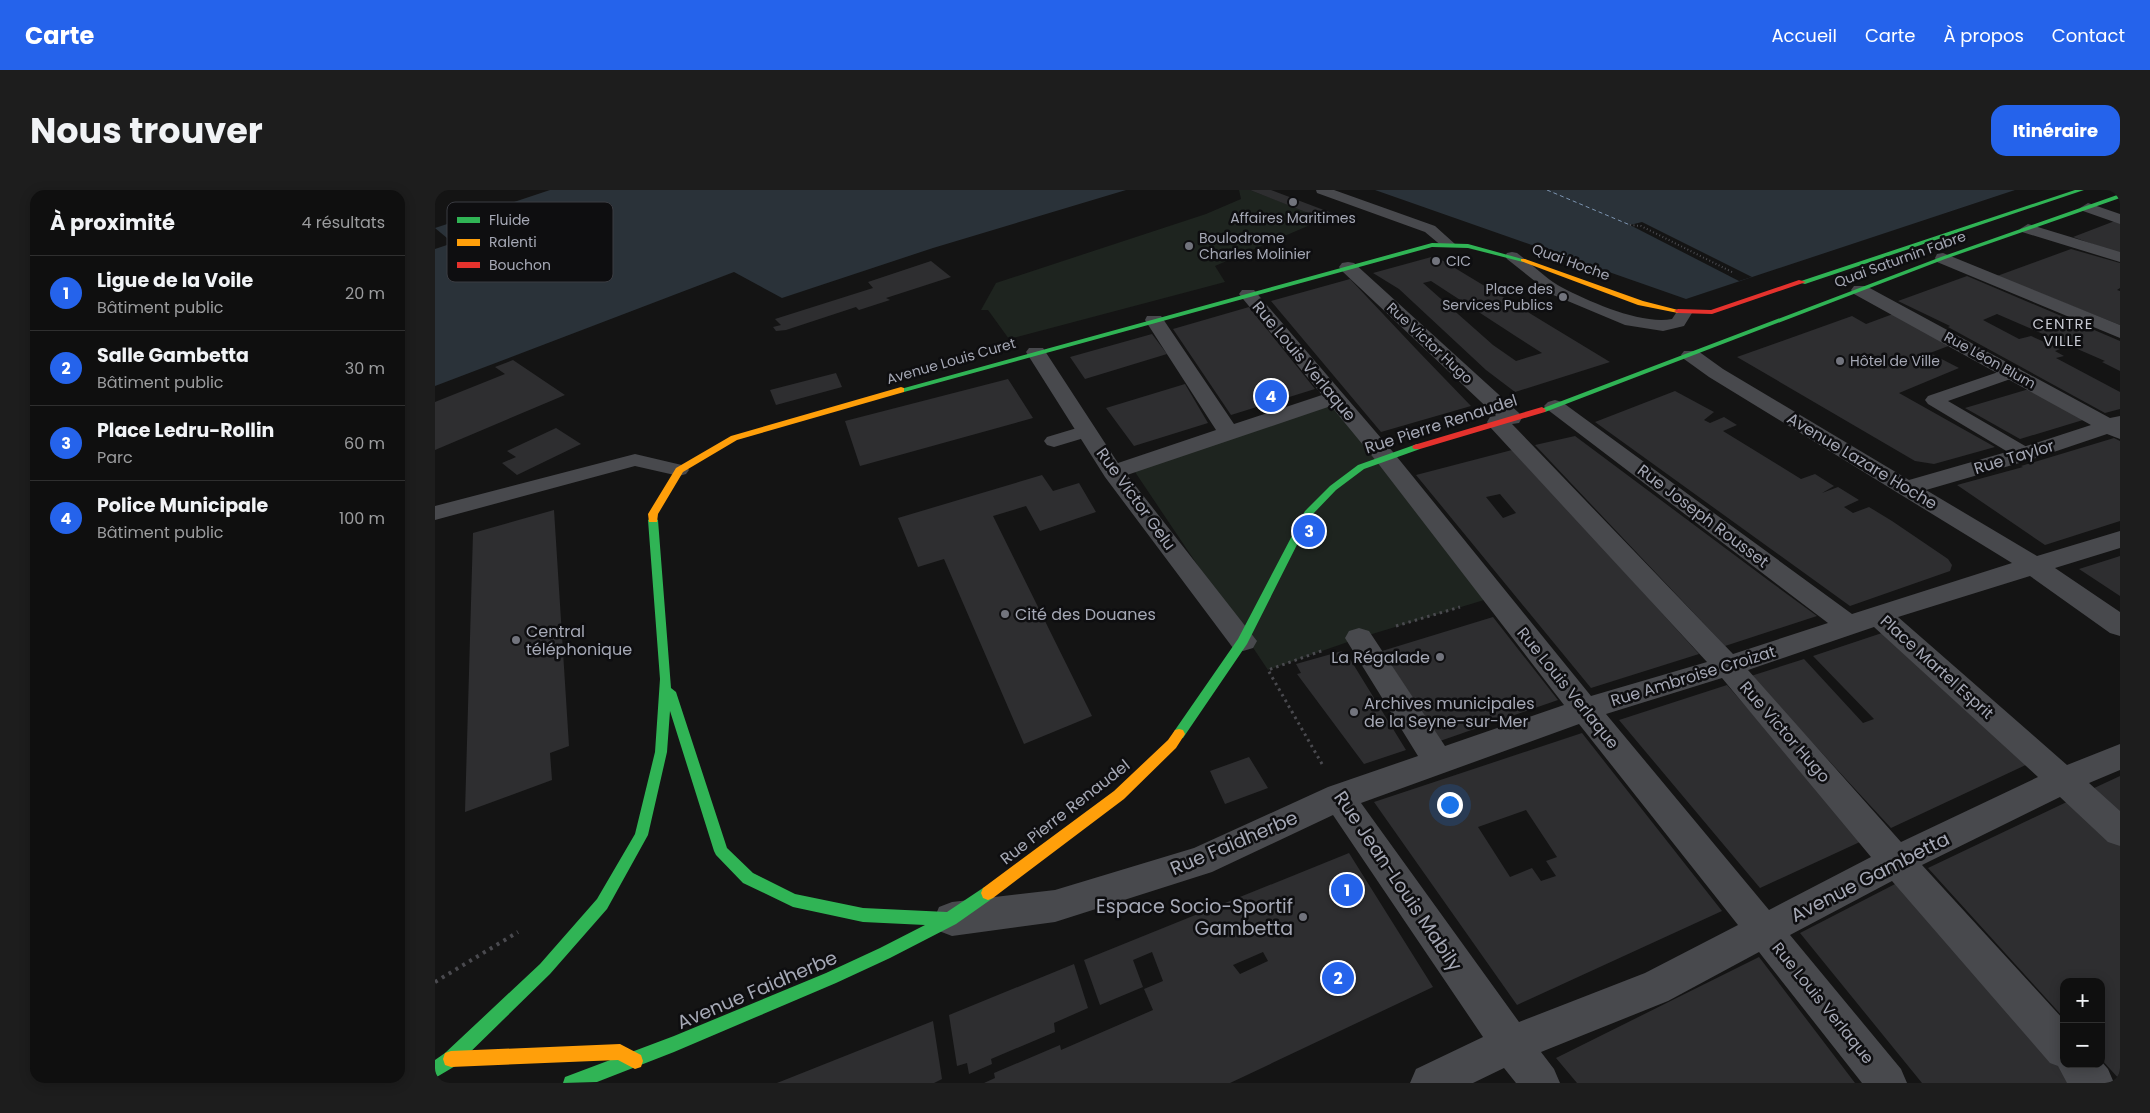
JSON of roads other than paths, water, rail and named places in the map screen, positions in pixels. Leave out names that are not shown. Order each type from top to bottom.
[{"type":"main road","name":"Quai Saturnin Fabre","points":[[1683,313],[1712,312],[1774,294],[2081,190]]},
{"type":"main road","name":"Quai Saturnin Fabre","points":[[1691,355],[1755,328],[1943,258],[2120,196]]},
{"type":"main road","name":"Quai Hoche","points":[[1448,244],[1465,244],[1512,256]]},
{"type":"main road","name":"Avenue Louis Curet","points":[[435,1070],[451,1059],[545,969],[602,904],[641,835],[661,752],[666,679],[653,514],[679,470],[734,438],[1247,294],[1417,248],[1448,244]]},
{"type":"main road","name":"Rue Pierre Renaudel","points":[[952,919],[1063,839],[1119,795],[1165,750],[1243,641],[1308,513],[1333,488],[1354,473],[1385,457],[1555,406],[1691,355]]},
{"type":"main road","name":"Avenue Louis Curet","points":[[666,679],[721,851],[748,878],[793,900],[863,915],[952,919]]},
{"type":"main road","name":"Avenue Faidherbe","points":[[571,1083],[635,1061],[883,956],[952,919]]},
{"type":"main road","points":[[451,1059],[620,1052],[635,1061],[635,1076]]},
{"type":"street","points":[[2088,208],[2120,219]]},
{"type":"street","points":[[2028,229],[2120,257]]},
{"type":"street","points":[[1943,258],[2120,332]]},
{"type":"street","name":"Rue Victor Hugo","points":[[1348,267],[1505,420],[1728,666],[1896,861],[2060,1045]]},
{"type":"street","name":"Rue Léon Blum","points":[[1860,290],[2116,427]]},
{"type":"street","name":"Rue Louis Verlaque","points":[[1247,294],[1385,457],[1494,597],[1887,1083]]},
{"type":"street","points":[[1154,320],[1229,433]]},
{"type":"street","name":"Rue Victor Gelu","points":[[1036,352],[1113,472],[1243,641]]},
{"type":"street","name":"Avenue Lazare Hoche","points":[[1691,355],[1716,373],[2033,565]]},
{"type":"street","points":[[1113,472],[1335,398]]},
{"type":"street","name":"Rue Joseph Rousset","points":[[1555,406],[1850,626]]},
{"type":"street","name":"Rue Taylor","points":[[1906,488],[2116,427]]},
{"type":"street","name":"Place Martel Esprit","points":[[1877,614],[2120,539]]},
{"type":"street","points":[[2033,565],[2120,626]]},
{"type":"street","name":"Rue Ambroise Croizat","points":[[1339,797],[1586,709],[1728,666],[1850,626],[1877,614]]},
{"type":"street","name":"Place Martel Esprit","points":[[1877,614],[2120,832]]},
{"type":"street","points":[[1359,638],[1439,762]]},
{"type":"street","points":[[2063,780],[2120,757]]},
{"type":"street","name":"Avenue Gambetta","points":[[1430,1083],[1511,1044],[1655,988],[1896,861],[2063,780]]},
{"type":"street","name":"Rue Faidherbe","points":[[952,919],[1055,906],[1200,861],[1339,797]]},
{"type":"street","name":"Rue Jean-Louis Mabily","points":[[1339,797],[1540,1083]]},
{"type":"street","points":[[2081,1068],[2094,1083]]},
{"type":"lane","points":[[1322,190],[1430,228],[1448,244]]},
{"type":"lane","points":[[1512,256],[1556,291],[1631,322],[1663,326],[1678,323],[1683,313]]},
{"type":"lane","points":[[2013,372],[1934,400],[2025,454]]},
{"type":"lane","points":[[1054,441],[1087,431]]},
{"type":"lane","points":[[435,513],[635,460],[679,470]]},
{"type":"place","name":"Affaires Maritimes","points":[[1293,202]]},
{"type":"place","name":"Boulodrome Charles Molinier","points":[[1189,246]]},
{"type":"place","name":"CIC","points":[[1436,261]]},
{"type":"place","name":"Place des Services Publics","points":[[1563,297]]},
{"type":"place","name":"Hôtel de Ville","points":[[1840,361]]},
{"type":"place","name":"Police Municipale","points":[[1271,396]]},
{"type":"place","name":"Place Ledru-Rollin","points":[[1309,531]]},
{"type":"place","name":"Cité des Douanes","points":[[1005,614]]},
{"type":"place","name":"Central téléphonique","points":[[516,640]]},
{"type":"place","name":"La Régalade","points":[[1440,657]]},
{"type":"place","name":"Archives municipales de la Seyne-sur-Mer","points":[[1354,712]]},
{"type":"place","name":"Ligue de la Voile","points":[[1347,890]]},
{"type":"place","name":"Espace Socio-Sportif Gambetta","points":[[1303,917]]},
{"type":"place","name":"Salle Gambetta","points":[[1338,978]]},
{"type":"district","name":"CENTRE VILLE","points":[[2063,332]]}]
